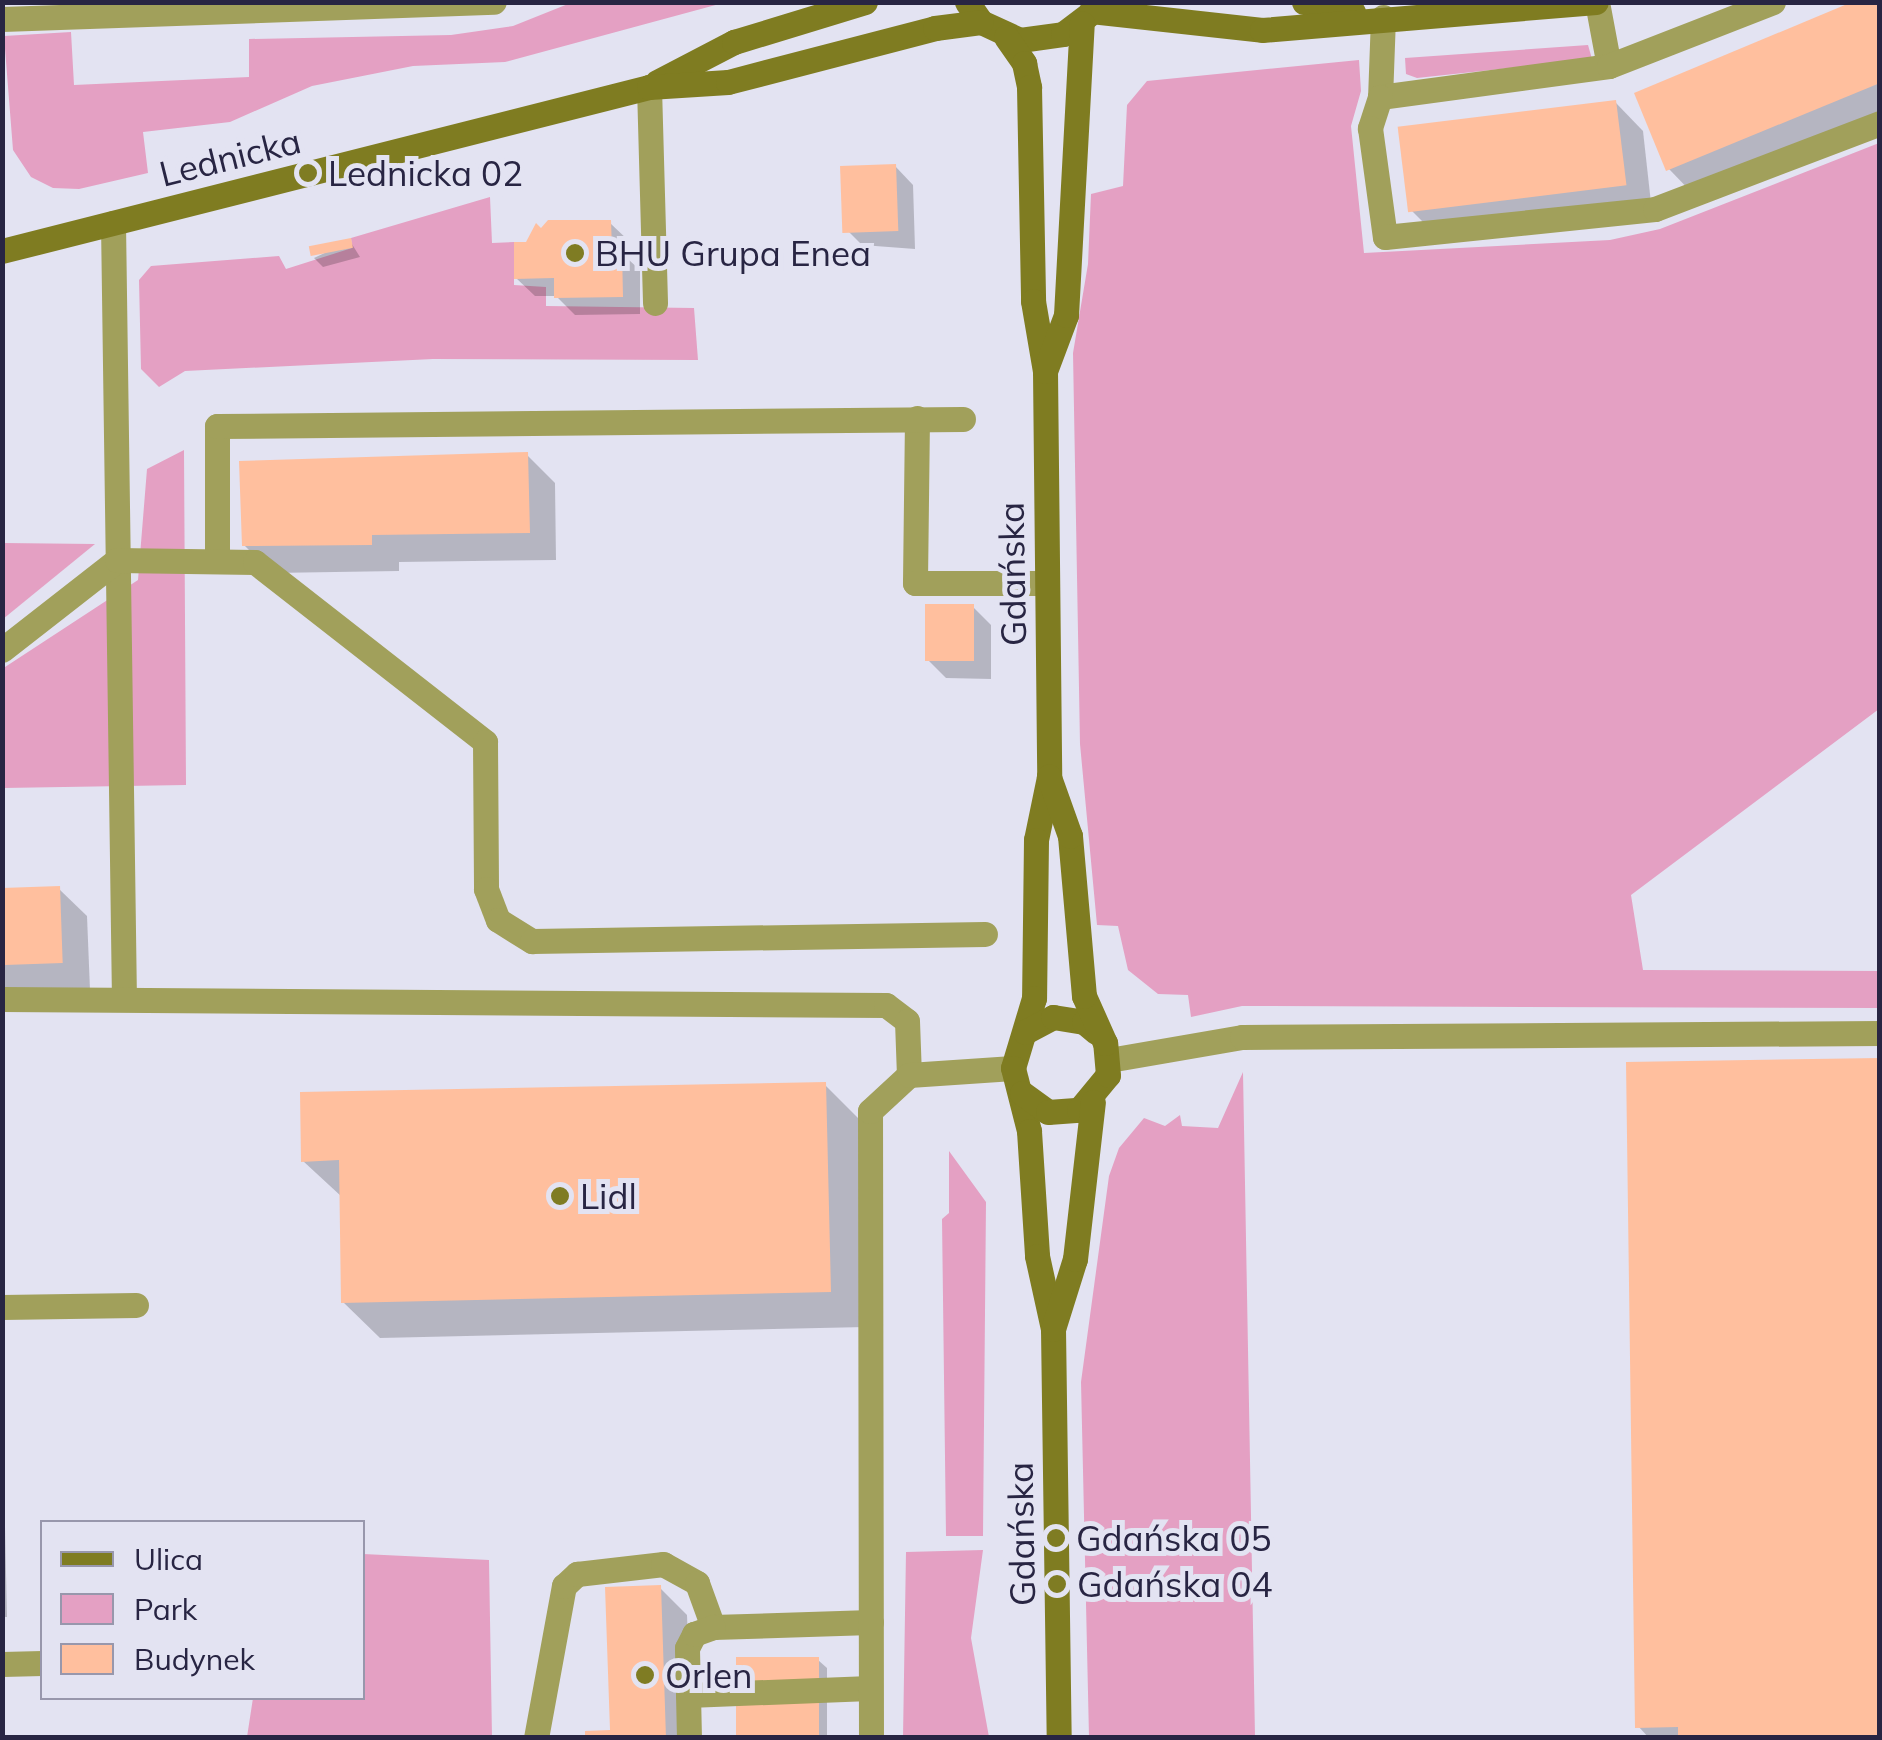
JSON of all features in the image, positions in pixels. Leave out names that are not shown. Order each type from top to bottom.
[{"type":"street","points":[[2,19],[494,2]]},
{"type":"street","name":"Lednicka","points":[[648,87],[734,42],[865,2]]},
{"type":"street","points":[[1304,2],[1382,17]]},
{"type":"street","points":[[974,12],[1006,37],[1042,40],[1090,12],[1121,10],[1262,30],[1596,2],[1608,66]]},
{"type":"street","points":[[1380,96],[1608,66],[1774,2]]},
{"type":"street","name":"Lednicka","points":[[2,251],[648,87],[728,82],[935,28],[974,12]]},
{"type":"street","name":"Gdańska","points":[[1045,371],[1066,315],[1090,12]]},
{"type":"street","points":[[1382,17],[1380,96],[1370,128],[1385,237],[1655,209],[1880,122]]},
{"type":"street","name":"Gdańska","points":[[1006,37],[1024,63],[1029,87],[1032,301],[1045,371],[1049,777],[1036,840],[1034,998],[1013,1068],[1022,1093],[1037,1256],[1053,1329],[1059,1738]]},
{"type":"street","points":[[648,87],[655,303]]},
{"type":"street","points":[[112,223],[124,998]]},
{"type":"street","points":[[916,418],[915,583],[1046,583]]},
{"type":"street","points":[[218,561],[218,426],[963,419]]},
{"type":"street","points":[[2,650],[117,560],[255,562],[485,742],[486,889],[498,920],[532,941],[985,934]]},
{"type":"street","name":"Gdańska","points":[[1049,777],[1070,836],[1084,996],[1109,1060],[1093,1102],[1076,1259],[1053,1329]]},
{"type":"street","points":[[2,1000],[886,1006],[907,1022],[909,1075]]},
{"type":"street","points":[[1026,1032],[1053,1017],[1069,1017],[1096,1032]]},
{"type":"street","points":[[1109,1060],[1242,1038],[1880,1033]]},
{"type":"street","points":[[871,1738],[870,1111],[909,1075],[1013,1068]]},
{"type":"street","points":[[1022,1093],[1048,1112],[1080,1110],[1093,1102]]},
{"type":"street","points":[[2,1307],[136,1305]]},
{"type":"street","points":[[536,1738],[564,1586],[577,1574],[663,1564],[697,1583],[713,1627]]},
{"type":"street","points":[[689,1738],[687,1648],[694,1634],[713,1627],[871,1622]]},
{"type":"street","points":[[2,1664],[40,1663]]},
{"type":"street","points":[[688,1695],[870,1688]]},
{"type":"green space","points":[[573,2],[723,3],[505,62],[413,66],[312,86],[230,122],[143,132],[148,173],[79,189],[53,188],[31,177],[13,150],[4,36],[71,32],[74,85],[249,77],[249,39],[451,35],[513,26]]},
{"type":"green space","points":[[1588,45],[1592,59],[1417,78],[1406,74],[1405,58]]},
{"type":"green space","points":[[1359,60],[1361,91],[1351,126],[1364,253],[1610,240],[1660,229],[1879,143],[1879,709],[1631,895],[1643,970],[1879,971],[1879,1008],[1242,1006],[1191,1017],[1188,995],[1158,994],[1128,970],[1118,926],[1097,925],[1080,744],[1073,353],[1088,264],[1091,194],[1123,186],[1127,105],[1147,81]]},
{"type":"green space","points":[[490,197],[492,243],[514,242],[514,285],[546,287],[546,306],[694,308],[698,360],[433,359],[185,371],[159,387],[141,369],[139,280],[151,266],[279,256],[286,269],[352,248],[351,238]]},
{"type":"green space","points":[[184,450],[186,785],[3,788],[2,669],[138,580],[147,469]]},
{"type":"green space","points":[[3,543],[95,544],[3,619]]},
{"type":"green space","points":[[1243,1072],[1255,1737],[1089,1737],[1081,1382],[1109,1176],[1119,1148],[1144,1118],[1165,1126],[1180,1115],[1182,1126],[1218,1128]]},
{"type":"green space","points":[[949,1151],[986,1202],[983,1536],[946,1536],[942,1219],[949,1213]]},
{"type":"green space","points":[[983,1550],[971,1638],[989,1737],[903,1737],[906,1552]]},
{"type":"green space","points":[[365,1554],[489,1560],[492,1737],[247,1737],[253,1700],[365,1700]]},
{"type":"building","points":[[1852,2],[1880,2],[1880,83],[1666,171],[1634,93]]},
{"type":"building","points":[[1616,100],[1626,185],[1408,212],[1398,127]]},
{"type":"building","points":[[896,164],[898,231],[842,233],[840,166]]},
{"type":"building","points":[[548,220],[611,220],[612,250],[622,249],[623,297],[554,298],[554,278],[514,279],[514,242],[526,242],[536,223],[541,228]]},
{"type":"building","points":[[351,238],[353,248],[311,256],[309,246]]},
{"type":"building","points":[[528,452],[530,533],[372,535],[372,545],[242,546],[239,461]]},
{"type":"building","points":[[925,604],[974,604],[974,661],[925,661]]},
{"type":"building","points":[[60,886],[63,963],[5,965],[2,888]]},
{"type":"building","points":[[1880,1058],[1880,1738],[1678,1738],[1678,1727],[1635,1728],[1626,1062]]},
{"type":"building","points":[[826,1082],[831,1292],[341,1303],[339,1160],[301,1162],[300,1092]]},
{"type":"building","points":[[661,1585],[666,1738],[585,1738],[585,1731],[610,1730],[605,1587]]},
{"type":"building","points":[[736,1657],[819,1657],[819,1738],[736,1738]]},
{"type":"place","name":"Lednicka 02","points":[[308,173]]},
{"type":"place","name":"BHU Grupa Enea","points":[[575,253]]},
{"type":"place","name":"Lidl","points":[[560,1196]]},
{"type":"place","name":"Gdańska 05","points":[[1056,1538]]},
{"type":"place","name":"Gdańska 04","points":[[1057,1584]]},
{"type":"place","name":"Orlen","points":[[645,1675]]}]
